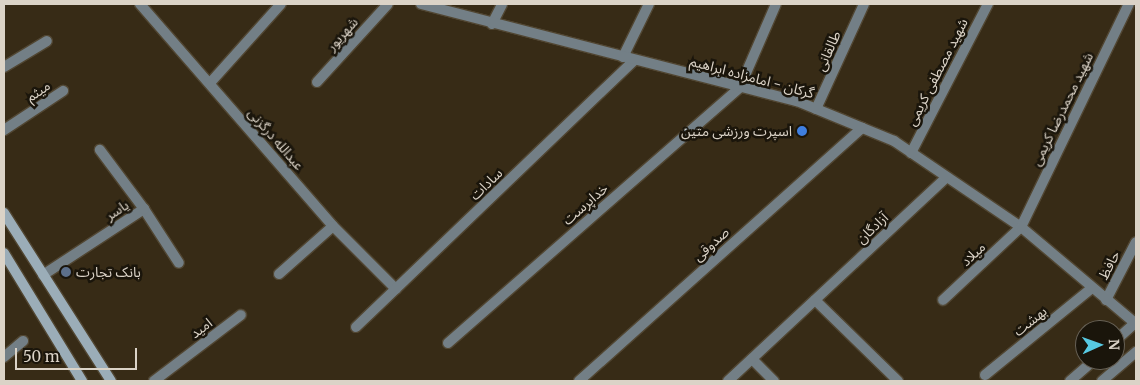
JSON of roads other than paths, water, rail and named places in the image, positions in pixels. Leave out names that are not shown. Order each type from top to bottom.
[{"type":"main road","points":[[4,213],[111,381]]},
{"type":"main road","points":[[4,254],[82,381]]},
{"type":"street","name":"عبدالله درگزنی","points":[[140,4],[333,226],[396,290]]},
{"type":"street","points":[[210,83],[281,4]]},
{"type":"street","name":"شهریور","points":[[317,82],[388,4]]},
{"type":"street","name":"گرکان - امامزاده ابراهیم","points":[[421,4],[740,87],[816,109],[894,141],[1021,227],[1135,324]]},
{"type":"street","points":[[492,24],[502,4]]},
{"type":"street","points":[[623,57],[649,4]]},
{"type":"street","points":[[740,87],[776,4]]},
{"type":"street","name":"طالقانی","points":[[816,109],[864,4]]},
{"type":"street","name":"شهید مصطفی کریمی","points":[[911,153],[988,4]]},
{"type":"street","name":"شهید محمدرضا کریمی","points":[[1021,227],[1129,4]]},
{"type":"street","points":[[4,67],[47,41]]},
{"type":"street","name":"سادات","points":[[356,327],[634,60]]},
{"type":"street","name":"خداپرست","points":[[448,342],[740,87]]},
{"type":"street","name":"میثم","points":[[4,130],[63,91]]},
{"type":"street","name":"صدوقی","points":[[579,381],[862,128]]},
{"type":"street","name":"یاسر","points":[[43,275],[144,209],[100,150]]},
{"type":"street","name":"آزادگان","points":[[728,381],[947,177]]},
{"type":"street","points":[[144,209],[179,263]]},
{"type":"street","points":[[279,274],[333,226]]},
{"type":"street","name":"میلاد","points":[[943,300],[1021,227]]},
{"type":"street","name":"حافظ","points":[[1106,300],[1136,242]]},
{"type":"street","name":"بهشت","points":[[985,375],[1092,288]]},
{"type":"street","points":[[815,300],[898,381]]},
{"type":"street","name":"امید","points":[[154,381],[241,315]]},
{"type":"street","points":[[1125,332],[1135,324]]},
{"type":"street","points":[[4,357],[23,341]]},
{"type":"street","points":[[1102,381],[1136,352]]},
{"type":"street","points":[[752,359],[774,381]]},
{"type":"street","points":[[1070,381],[1083,370]]},
{"type":"place","name":"اسپرت ورزشی متین","points":[[802,131]]},
{"type":"place","name":"بانک تجارت","points":[[66,272]]}]
